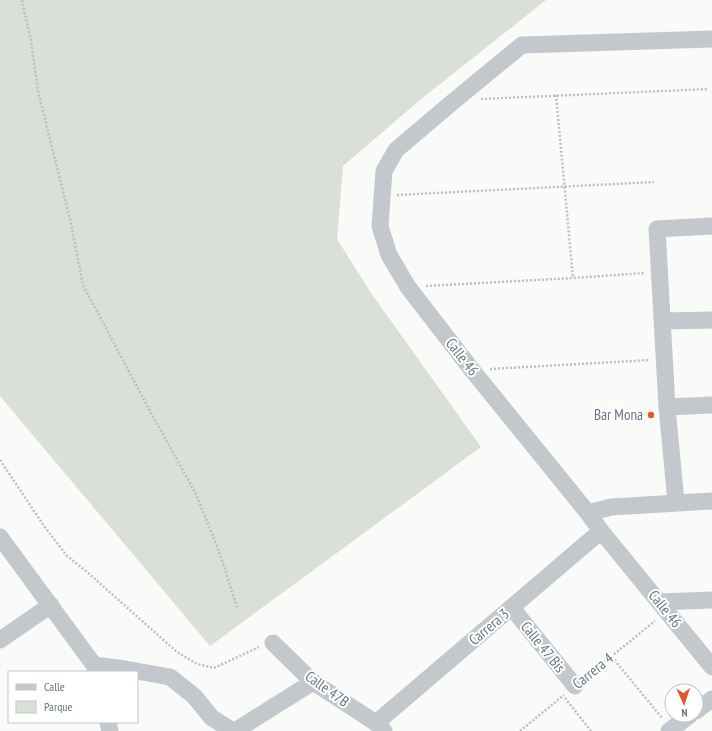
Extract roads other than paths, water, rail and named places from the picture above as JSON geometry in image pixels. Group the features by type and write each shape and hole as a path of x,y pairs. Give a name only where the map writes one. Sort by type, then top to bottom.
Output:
{"street":[{"name":"Calle 46","path":"712,40 522,45 396,150 384,171 380,226 389,255 408,287 472,370 712,667"},
{"path":"676,502 662,321 657,229 712,226"},
{"path":"662,321 712,320"},
{"path":"668,407 712,405"},
{"path":"588,513 611,506 712,501"},
{"name":"Carrera 3","path":"380,727 512,608 601,531"},
{"path":"0,537 51,605 95,669 125,669 136,671"},
{"path":"663,607 712,600"},
{"path":"0,640 51,605"},
{"name":"Calle 47 Bis","path":"512,608 569,691"},
{"name":"Calle 47B","path":"273,644 313,682 380,727"},
{"path":"138,671 170,677 194,696 212,718 234,731 313,682"},
{"path":"670,730 679,723"}],"place":[{"name":"Bar Mona","path":"651,415"}]}
